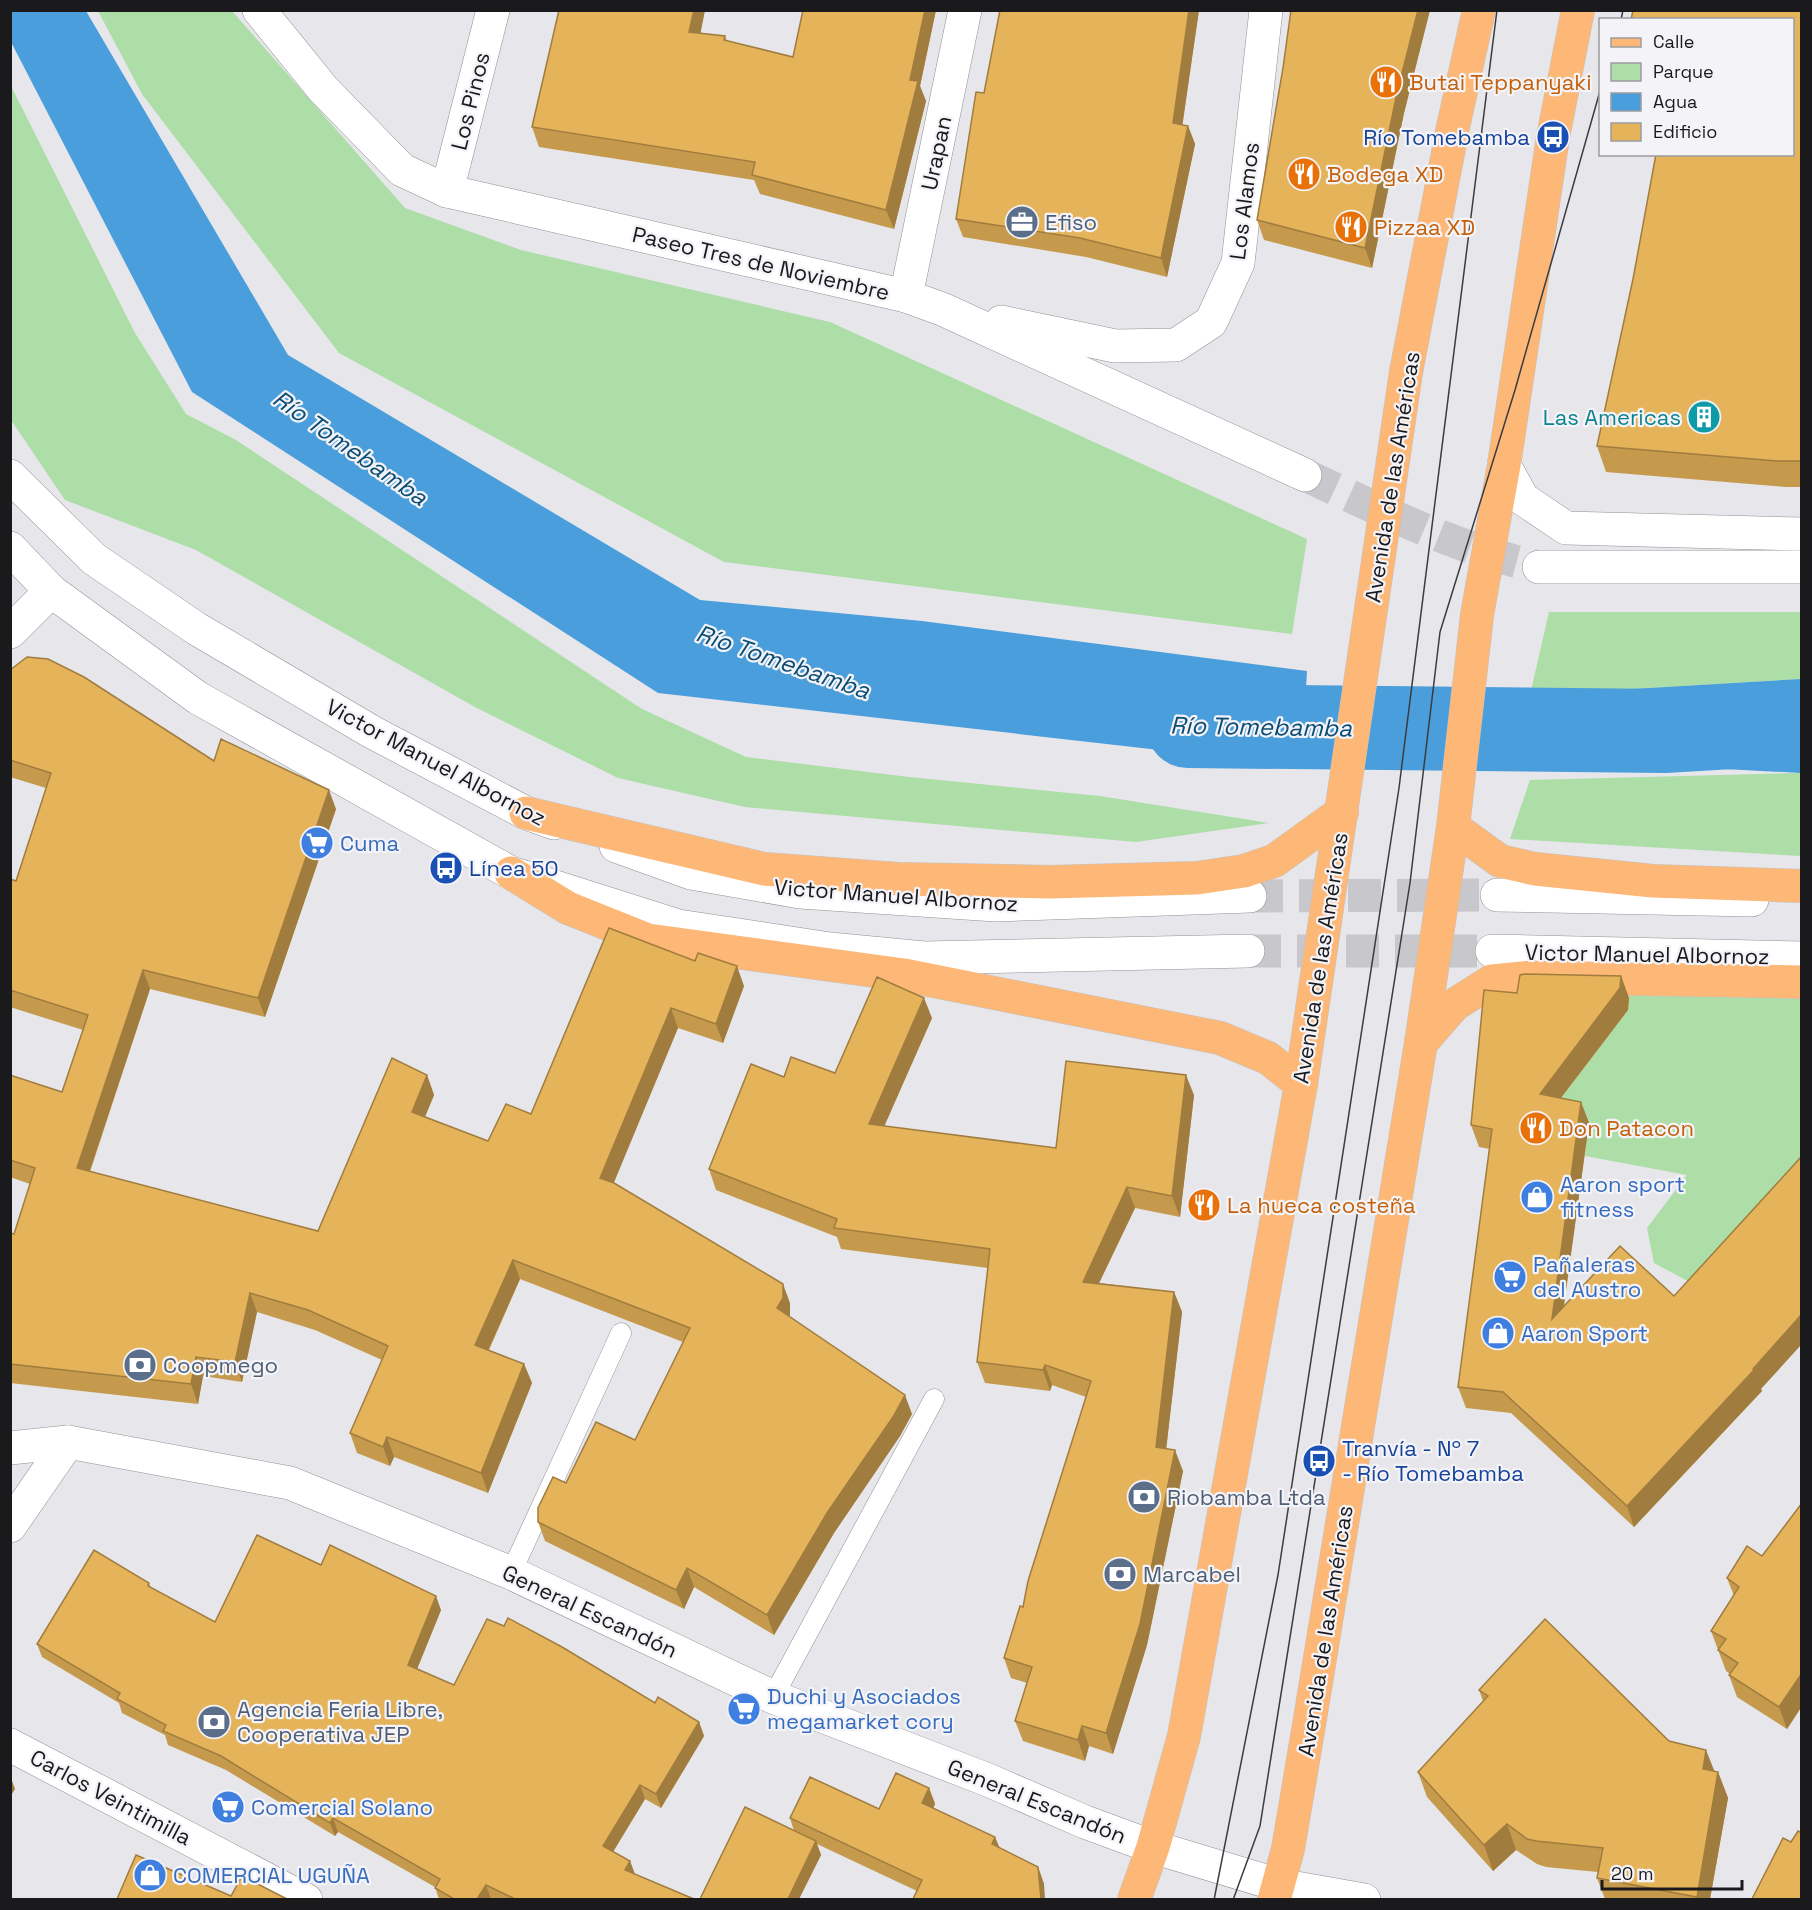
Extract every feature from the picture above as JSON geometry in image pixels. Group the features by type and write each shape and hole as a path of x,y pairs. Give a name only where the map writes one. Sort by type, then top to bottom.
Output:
{"main road":[{"name":"Avenida de las Américas","path":"1134,1899 1153,1847 1184,1736 1301,1084 1406,372 1453,127 1479,10"},
{"name":"Avenida de las Américas","path":"1277,1892 1308,1731 1421,1043 1453,822 1476,623 1504,465 1553,137 1578,10"},
{"path":"526,813 764,869 898,879 1050,882 1197,878 1244,871 1274,861 1343,808"},
{"path":"1453,822 1500,861 1535,869 1653,881 1802,886"},
{"path":"511,873 568,908 648,940 904,975 1220,1038 1268,1058 1301,1084"},
{"path":"1421,1043 1454,1005 1492,981 1532,977 1802,982"}],"street":[{"name":"Paseo Tres de Noviembre","path":"259,10 322,89 402,170 447,191 906,296 942,309 1305,475"},
{"name":"Los Pinos","path":"447,191 493,10"},
{"name":"Urapan","path":"906,296 965,10"},
{"name":"Los Alamos","path":"942,309 1115,346 1176,345 1211,322 1238,263 1266,10"},
{"path":"1504,465 1523,499 1566,528 1802,534"},
{"name":"Victor Manuel Albornoz","path":"10,476 94,559 197,629 372,732 526,813 691,873 800,892 996,905 1250,896"},
{"path":"10,548 51,591 198,698 511,873 678,926 830,949 924,958 1248,951"},
{"path":"1539,567 1802,567"},
{"path":"10,632 51,591"},
{"path":"1497,895 1802,902"},
{"name":"Victor Manuel Albornoz","path":"1492,951 1802,958"},
{"path":"10,1526 68,1442"},
{"name":"General Escandón","path":"10,1448 68,1442 290,1484 511,1573 773,1697 1153,1847 1277,1892 1364,1899"},
{"name":"Carlos Veintimilla","path":"10,1745 306,1899"}],"lane":[{"path":"511,1573 621,1333"},
{"path":"773,1697 934,1399"}],"green space":[{"path":"98,11 232,11 405,208 521,250 830,322 1307,539 1292,634 724,562 339,353 142,94"},
{"path":"11,86 135,333 186,414 236,440 642,709 746,757 909,777 1100,796 1269,823 1136,842 745,807 618,778 475,707 196,550 65,500 11,420"},
{"path":"1549,612 1801,612 1801,679 1530,695"},
{"path":"1801,773 1801,856 1510,839 1530,780"},
{"path":"1630,986 1801,996 1801,1172 1695,1285 1654,1263 1647,1228 1687,1175 1585,1156 1588,1123 1547,1116 1628,1010"}],"water":[{"path":"11,10 86,11 288,355 700,600 922,621 1307,671 1301,766 658,693 192,392 11,42"},
{"path":"1801,679 1801,773 1518,758 1530,695"}],"building":[{"path":"559,10 694,10 689,32 725,36 724,40 793,57 803,10 925,10 910,80 918,81 886,210 752,175 755,162 532,127"},
{"path":"1000,10 1189,10 1173,123 1188,126 1161,258 1080,238 956,219 976,92 984,93"},
{"path":"1291,10 1418,10 1397,93 1365,248 1257,220"},
{"path":"1633,10 1802,10 1802,461 1777,461 1597,446 1633,279 1656,156 1794,156 1794,18 1631,18"},
{"path":"27,657 48,659 84,677 214,761 221,739 329,790 258,998 143,970 77,1168 318,1231 392,1058 427,1075 412,1112 488,1141 506,1104 531,1114 609,928 695,961 698,953 737,966 716,1024 671,1008 600,1178 614,1183 783,1284 783,1298 777,1308 905,1395 893,1417 827,1513 767,1615 687,1568 676,1590 538,1522 538,1508 553,1477 566,1483 596,1422 635,1440 690,1328 513,1260 475,1345 524,1364 481,1473 387,1437 383,1447 350,1433 388,1346 308,1310 250,1293 235,1362 196,1357 191,1384 10,1364 10,1233 14,1234 35,1168 10,1160 10,1075 62,1092 88,1015 10,990 10,879 16,881 51,773 10,760 10,670"},
{"path":"1520,975 1621,976 1620,988 1540,1094 1581,1102 1552,1319 1620,1246 1674,1296 1802,1156 1802,1314 1754,1370 1627,1506 1503,1392 1458,1387 1492,1129 1471,1125 1484,990 1517,993"},
{"path":"877,977 924,998 869,1124 1056,1148 1066,1061 1186,1075 1172,1196 1127,1187 1083,1282 1174,1292 1156,1447 1175,1450 1140,1624 1106,1733 1082,1726 1078,1740 1015,1721 1032,1667 1004,1658 1020,1606 1023,1607 1028,1581 1091,1381 1045,1365 1043,1370 977,1362 990,1249 834,1228 837,1219 709,1169 751,1064 784,1077 791,1057 835,1073"},
{"path":"1802,1503 1802,1673 1779,1707 1729,1675 1738,1663 1718,1650 1726,1639 1711,1631 1739,1587 1727,1578 1747,1546 1762,1556"},
{"path":"257,1535 321,1565 330,1545 436,1596 408,1665 454,1685 487,1619 504,1626 508,1618 562,1647 655,1703 658,1697 699,1722 656,1794 640,1785 603,1846 630,1861 625,1870 694,1899 515,1899 486,1885 477,1899 454,1899 435,1888 440,1879 333,1818 330,1823 221,1756 163,1731 166,1725 117,1699 120,1693 37,1644 94,1550 149,1583 148,1586 215,1622"},
{"path":"1545,1619 1669,1741 1706,1750 1703,1769 1718,1772 1697,1897 1597,1878 1603,1848 1527,1839 1507,1824 1484,1845 1418,1772 1488,1696 1479,1690"},
{"path":"896,1773 929,1788 922,1803 995,1837 992,1844 1038,1867 1041,1899 913,1899 922,1880 790,1818 810,1777 879,1809"},
{"path":"745,1807 816,1841 788,1899 700,1899"},
{"path":"1798,1831 1802,1833 1802,1899 1752,1899 1783,1838 1791,1842"},
{"path":"136,1855 231,1896 242,1876 287,1899 117,1899"}],"waterway":[{"name":"Río Tomebamba","path":"1188,726 1664,731 1802,723"}],"tunnel":[{"path":"1305,475 1449,539 1478,550 1539,567"},
{"path":"1250,896 1497,895"},
{"path":"1248,951 1492,951"}],"tram line":[{"path":"1214,1900 1278,1575 1399,788 1497,10"},
{"path":"1621,18 1623,10"},
{"path":"1233,1900 1260,1826 1410,883 1440,632 1515,390 1599,95"}],"place":[{"name":"Butai Teppanyaki","path":"1386,82"},
{"name":"Río Tomebamba","path":"1553,137"},
{"name":"Bodega XD","path":"1304,174"},
{"name":"Efiso","path":"1022,222"},
{"name":"Pizzaa XD","path":"1351,227"},
{"name":"Las Americas","path":"1704,417"},
{"name":"Cuma","path":"317,843"},
{"name":"Línea 50","path":"446,868"},
{"name":"Don Patacon","path":"1536,1128"},
{"name":"Aaron sport fitness","path":"1537,1197"},
{"name":"La hueca costeña","path":"1204,1205"},
{"name":"Pañaleras del Austro","path":"1510,1277"},
{"name":"Aaron Sport","path":"1498,1333"},
{"name":"Coopmego","path":"140,1365"},
{"name":"Tranvía - Nº 7 - Río Tomebamba","path":"1319,1461"},
{"name":"Riobamba Ltda","path":"1144,1497"},
{"name":"Marcabel","path":"1120,1574"},
{"name":"Duchi y Asociados megamarket cory","path":"744,1709"},
{"name":"Agencia Feria Libre, Cooperativa JEP","path":"214,1722"},
{"name":"Comercial Solano","path":"228,1807"},
{"name":"COMERCIAL UGUÑA","path":"150,1875"}]}
